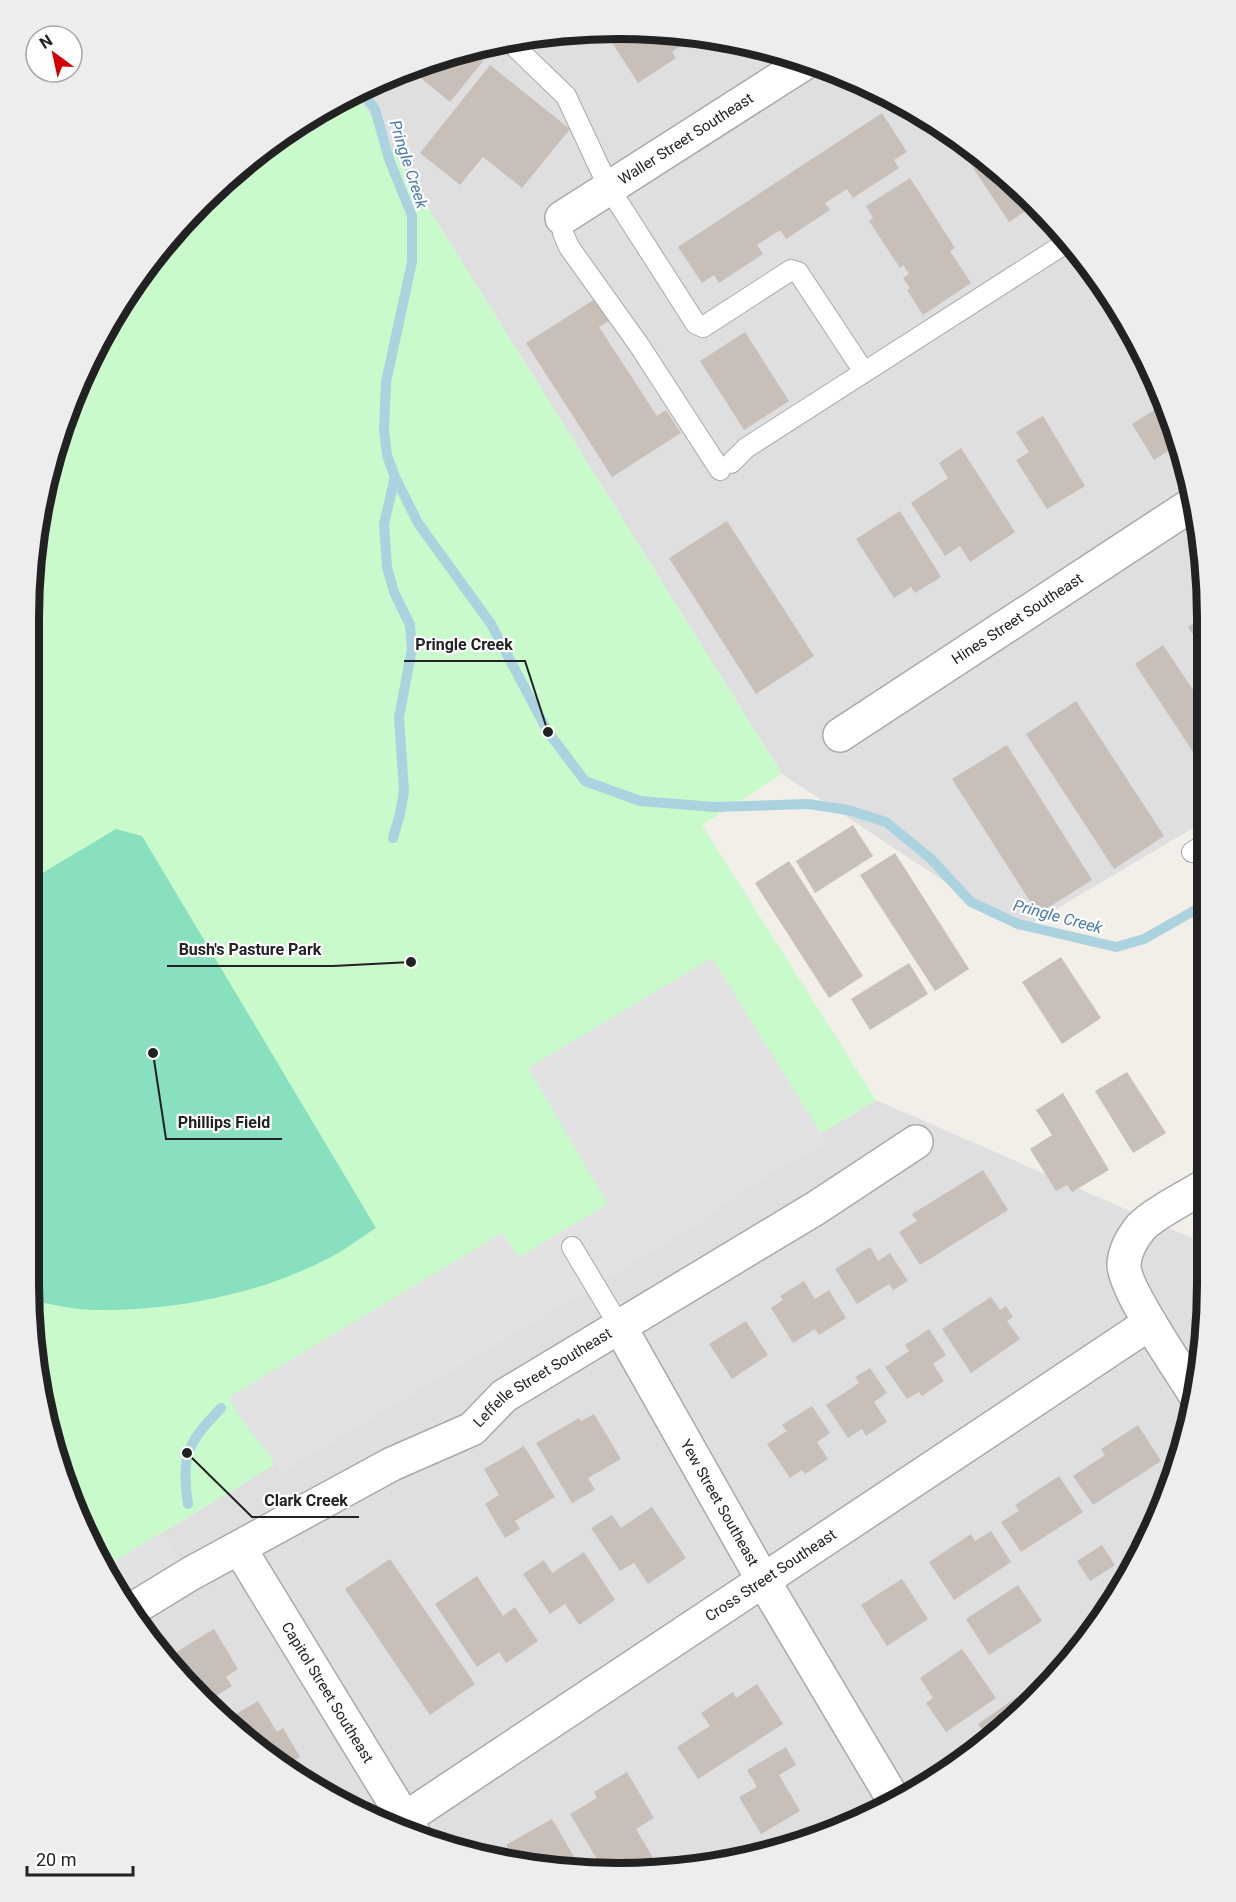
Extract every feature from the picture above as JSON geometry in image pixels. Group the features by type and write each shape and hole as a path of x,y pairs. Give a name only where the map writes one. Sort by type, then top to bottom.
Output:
{"street":[{"name":"Waller Street Southeast","path":"562,218 797,68"},
{"name":"Hines Street Southeast","path":"840,735 1186,508"},
{"name":"Leffelle Street Southeast","path":"137,1606 190,1574 240,1549 392,1464 472,1429 504,1396 816,1208 916,1142"},
{"path":"1188,1383 1150,1323 1131,1287 1124,1267 1127,1249 1143,1226 1197,1191"},
{"name":"Cross Street Southeast","path":"409,1824 763,1580 1150,1323"},
{"name":"Yew Street Southeast","path":"620,1327 763,1580 890,1794"},
{"name":"Capitol Street Southeast","path":"240,1549 400,1821"}],"lane":[{"path":"516,48 566,96 609,188 696,324 704,327 791,270 798,272 864,372"},
{"path":"562,218 563,233 568,247 726,466 746,448 1061,246"},
{"path":"572,1247 620,1327"}],"shaded area":[{"path":"580,40 656,40 731,50 768,59 840,83 908,117 940,137 1000,183 1027,209 1053,236 1099,296 1137,362 1153,396 1177,468 1186,505 1196,580 1197,826 1019,931 782,774 361,100 396,83 468,59 505,50"},
{"path":"712,958 827,1143 745,1189 699,1224 280,1473 268,1453 242,1420 229,1397 502,1233 519,1257 608,1204 528,1068"},
{"path":"876,1100 1197,1240 1196,1322 1186,1397 1177,1434 1153,1506 1119,1574 1099,1606 1053,1666 1027,1693 1000,1719 940,1765 908,1785 840,1819 768,1843 731,1852 656,1862 580,1862 505,1852 468,1843 396,1819 328,1785 296,1765 236,1719 183,1666 137,1606 112,1564"},
{"path":"162,1532 183,1565 131,1596 111,1564"}],"green space":[{"path":"361,100 782,774 702,825 876,1100 112,1564 83,1506 59,1434 50,1397 40,1322 39,618 40,580 50,505 59,468 83,396 117,328 159,266 183,236 236,183 296,137"},
{"path":"116,829 142,836 376,1228 347,1248 302,1271 246,1291 216,1298 127,1310 89,1310 39,1302 39,875"}],"building":[{"path":"618,39 656,40 685,43 672,52 676,58 638,83 611,41"},
{"path":"489,54 450,102 418,75"},
{"path":"490,65 570,129 522,188 483,157 460,185 420,153"},
{"path":"882,113 907,152 894,160 899,168 853,198 847,189 825,203 830,210 786,239 780,230 757,245 763,254 719,283 714,275 702,283 678,247"},
{"path":"965,155 1000,183 1028,210 1009,222"},
{"path":"910,178 955,248 950,251 971,283 923,315 907,290 910,288 903,278 909,274 903,265 900,268 869,221 873,218 866,206"},
{"path":"595,299 609,321 599,327 657,416 666,410 681,433 612,477 526,343"},
{"path":"745,332 789,401 744,430 700,361"},
{"path":"1157,408 1171,449 1154,460 1132,424"},
{"path":"1043,416 1085,486 1047,509 1016,460 1029,452 1016,432"},
{"path":"961,448 1015,532 970,562 960,546 945,556 911,503 948,478 939,463"},
{"path":"900,511 941,577 915,593 911,587 894,598 856,539"},
{"path":"727,521 814,656 756,694 669,558"},
{"path":"1197,621 1197,641 1188,627"},
{"path":"1163,645 1197,696 1197,758 1135,664"},
{"path":"1076,701 1164,836 1114,869 1026,734"},
{"path":"1007,745 1092,880 1038,914 952,779"},
{"path":"853,825 873,856 815,893 796,861"},
{"path":"895,853 969,969 935,991 860,875"},
{"path":"789,861 863,976 829,998 755,883"},
{"path":"1061,957 1101,1018 1062,1044 1022,982"},
{"path":"909,963 928,994 870,1030 851,999"},
{"path":"1127,1072 1166,1133 1133,1153 1095,1091"},
{"path":"1063,1093 1109,1170 1072,1192 1067,1185 1056,1191 1030,1149 1052,1135 1036,1110"},
{"path":"983,1170 1008,1210 920,1265 899,1232 917,1221 912,1214"},
{"path":"870,1247 878,1261 890,1253 908,1281 893,1290 889,1284 857,1304 835,1269"},
{"path":"804,1281 815,1299 829,1290 846,1318 819,1335 815,1329 793,1343 771,1308 783,1300 780,1296"},
{"path":"991,1297 1000,1310 1006,1306 1013,1317 1007,1321 1020,1339 971,1373 942,1329"},
{"path":"746,1321 768,1355 732,1379 709,1344"},
{"path":"929,1329 946,1355 933,1364 944,1381 922,1396 919,1392 907,1399 885,1367 909,1351 905,1345"},
{"path":"870,1368 887,1393 874,1402 887,1422 866,1436 862,1429 848,1438 826,1405 859,1383 855,1377"},
{"path":"812,1406 830,1433 817,1442 828,1459 805,1474 802,1470 790,1478 767,1444 787,1431 782,1425"},
{"path":"594,1414 621,1459 588,1478 595,1490 572,1503 536,1443 579,1418 581,1421"},
{"path":"1138,1425 1161,1461 1093,1505 1073,1476 1105,1455 1101,1449"},
{"path":"524,1446 555,1497 515,1521 520,1529 505,1538 485,1504 499,1495 484,1469"},
{"path":"1059,1476 1083,1512 1021,1552 1001,1522 1019,1511 1015,1505"},
{"path":"652,1507 686,1558 648,1584 634,1563 620,1571 591,1528 612,1515 621,1528"},
{"path":"991,1531 1011,1562 954,1600 929,1562 971,1534 975,1541"},
{"path":"1102,1545 1115,1565 1090,1581 1077,1561"},
{"path":"584,1552 615,1600 579,1625 565,1604 550,1614 523,1574 544,1560 552,1573"},
{"path":"390,1559 475,1684 430,1715 345,1589"},
{"path":"477,1576 503,1616 515,1607 538,1641 506,1663 499,1652 477,1667 435,1604"},
{"path":"902,1579 928,1619 887,1646 861,1605"},
{"path":"1018,1585 1042,1621 989,1655 966,1619"},
{"path":"214,1629 238,1669 226,1677 232,1686 214,1697 173,1654"},
{"path":"962,1649 996,1698 946,1732 926,1703 933,1698 920,1678"},
{"path":"757,1684 783,1724 698,1779 677,1747 710,1726 701,1713 733,1692 736,1698"},
{"path":"1021,1694 1023,1697 984,1732 978,1724"},
{"path":"258,1701 277,1732 283,1728 300,1757 294,1760 298,1766 266,1743 233,1716"},
{"path":"786,1747 796,1765 779,1775 800,1811 761,1834 739,1797 757,1787 747,1770"},
{"path":"627,1772 654,1818 636,1829 655,1862 599,1862 570,1814 597,1798 594,1792"},
{"path":"552,1819 577,1862 510,1853 506,1845"}],"waterway":[{"name":"Pringle Creek","path":"366,97 375,109 389,159 412,216 412,262 386,382 384,430 387,455 395,477 418,523 491,624 548,732 585,781 640,801 715,807 808,804 848,810 886,822 930,858 971,902 1018,924 1116,947 1144,939 1197,909"},
{"path":"393,838 404,791 399,717 412,649 410,625 394,592 387,567 384,524 395,477"},
{"path":"188,1504 185,1473 189,1451 201,1431 221,1408"}],"place":[{"name":"Pringle Creek","path":"548,732"},
{"name":"Bush's Pasture Park","path":"411,962"},
{"name":"Phillips Field","path":"153,1053"},
{"name":"Clark Creek","path":"187,1453"}]}
